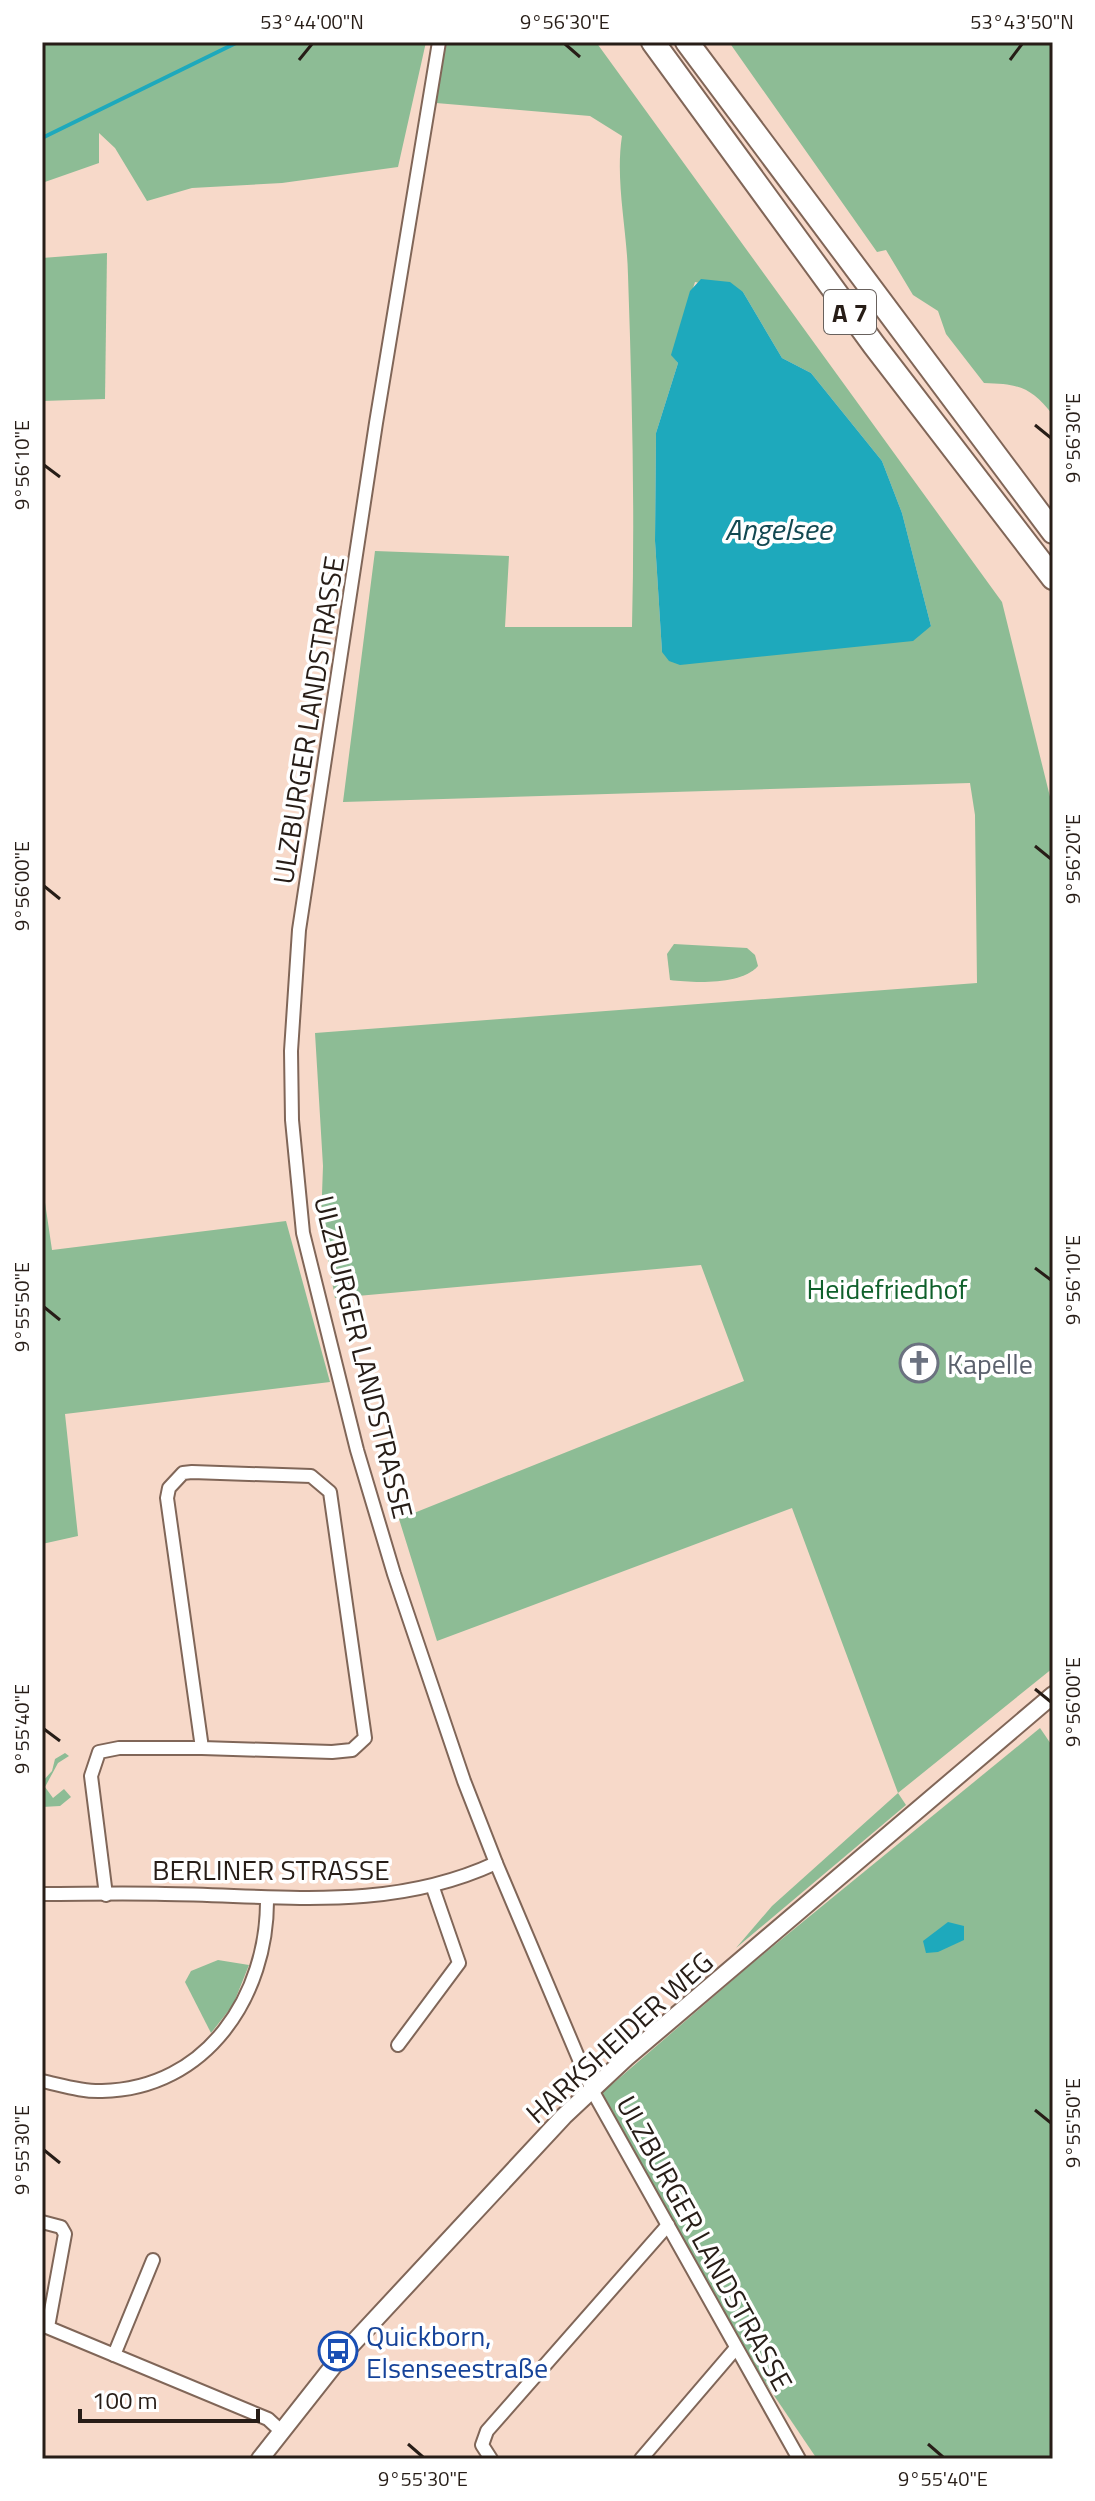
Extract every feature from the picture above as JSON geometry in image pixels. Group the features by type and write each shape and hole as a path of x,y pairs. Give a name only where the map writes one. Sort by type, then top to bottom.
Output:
{"highway":[{"name":"A 7","path":"653,42 874,345 1053,578"},
{"name":"A 7","path":"687,42 1053,532"}],"main road":[{"name":"HARKSHEIDER WEG","path":"260,2459 342,2355 592,2090 1053,1695"}],"street":[{"name":"ULZBURGER LANDSTRASSE","path":"439,42 376,423 299,930 291,1051 292,1120 303,1233 357,1450 394,1574 464,1781 496,1863 592,2090 799,2459"},
{"path":"106,1895 91,1776 99,1752 119,1748 202,1748 332,1752 352,1750 365,1738 330,1492 311,1476 192,1472 183,1473 169,1488 167,1498 202,1748"},
{"name":"BERLINER STRASSE","path":"42,1894 267,1899 375,1896 433,1888 496,1863"},
{"path":"398,2045 459,1963 433,1888"},
{"path":"42,2081 101,2092 123,2090 169,2075 198,2058 214,2043 247,1997 267,1938 267,1899"},
{"path":"42,2222 61,2227 65,2234 45,2326 268,2419 281,2431"},
{"path":"491,2459 482,2445 487,2431 668,2225"},
{"path":"114,2355 153,2260"},
{"path":"641,2459 736,2348"}],"green space":[{"path":"42,42 426,42 398,167 282,183 192,188 147,201 115,148 99,133 99,163 42,183"},
{"name":"Heidefriedhof","path":"445,42 596,42 1002,602 1053,809 1053,1668 898,1793 792,1508 437,1641 399,1519 744,1381 701,1265 335,1298 321,1222 323,1166 315,1033 977,983 975,815 970,783 343,802 375,551 509,556 505,627 632,627 632,407 627,258 620,170 622,136 590,116 436,103","holes":["695,282 743,292 782,358 811,373 882,461 902,513 931,626 662,652 655,541 656,433 678,363 672,355"]},
{"path":"729,42 1053,42 1053,415 1038,398 1023,389 984,383 946,334 938,311 913,295 886,250 877,252"},
{"path":"107,253 105,399 42,401 42,258"},
{"path":"674,944 747,948 755,955 758,966 741,977 729,980 670,980 667,954"},
{"path":"42,1182 52,1250 286,1221 330,1382 65,1414 78,1536 42,1544"},
{"path":"1040,1728 1053,1747 1053,2459 817,2459 733,2335 602,2093 749,1966"},
{"path":"65,1753 69,1756 58,1763 45,1787 53,1798 64,1789 71,1797 60,1806 42,1807 42,1782 52,1771 55,1759"},
{"path":"898,1793 906,1805 736,1948 772,1906"},
{"path":"218,1960 249,1965 233,2005 211,2033 185,1982 191,1971"}],"water":[{"name":"Angelsee","path":"701,279 730,282 743,292 782,358 811,373 882,461 902,513 931,626 913,641 680,665 669,661 662,652 655,541 656,433 678,363 671,355 690,291"},
{"path":"948,1922 964,1926 964,1940 938,1952 926,1953 923,1941"}],"waterway":[{"path":"42,138 238,42"}],"place":[{"name":"Kapelle","path":"919,1363"},
{"name":"Quickborn, Elsenseestraße","path":"338,2351"}]}
